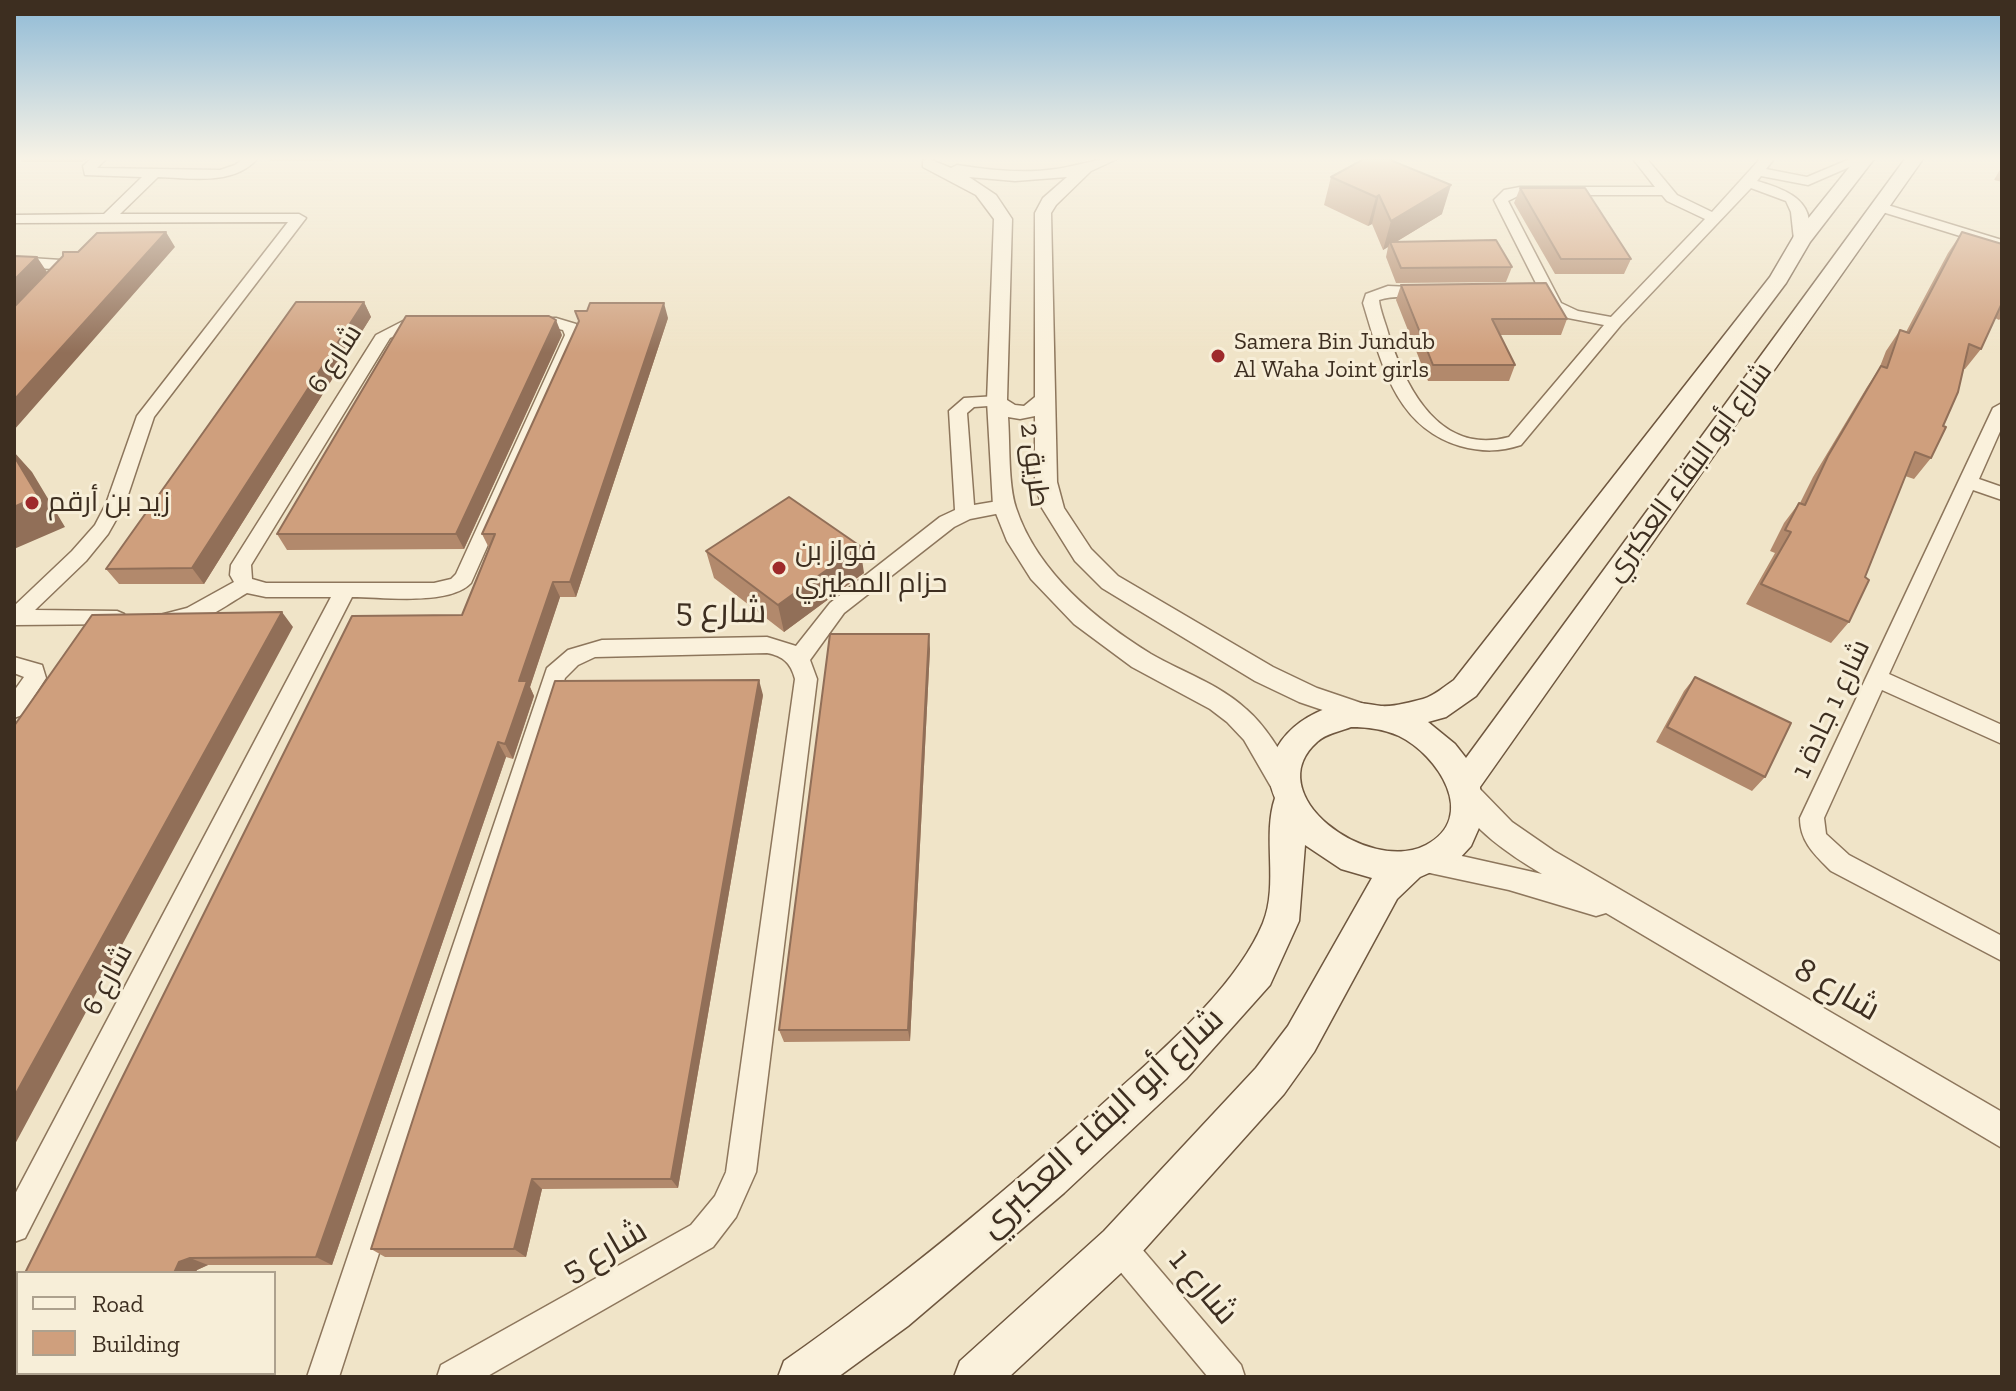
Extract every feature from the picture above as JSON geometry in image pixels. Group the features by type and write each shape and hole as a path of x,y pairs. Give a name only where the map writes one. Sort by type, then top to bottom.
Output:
{"main road":[{"name":"شارع أبو البقاء العكبري","path":"1376,717 1435,709 1465,688 1779,279 1813,224"},
{"name":"شارع أبو البقاء العكبري","path":"1466,790 1869,224"},
{"path":"1751,387 1732,383 1724,374 1777,296 1779,279"},
{"path":"976,1377 1119,1246 1270,1081 1301,1039 1385,888 1418,863 1446,850 1460,835 1468,816 1466,790 1447,755 1430,739 1408,726 1376,717 1326,720 1306,730 1292,744 1284,763 1286,792 1309,830 1333,849 1362,862 1393,866 1418,863"},
{"name":"شارع أبو البقاء العكبري","path":"800,1377 893,1311 1050,1179 1173,1066 1257,973 1282,921 1288,868 1286,792"}],"street":[{"path":"14,617 100,533 112,513 134,438 146,416 294,224"},
{"name":"طريق 2","path":"1006,224 1022,248 1043,400 1046,482 1053,508 1083,555 1110,582 1264,674 1308,695 1376,717"},
{"name":"طريق 2","path":"1036,224 1022,248 997,401 1004,506 1019,541 1039,573 1083,618 1141,660 1219,702 1236,715 1253,732 1286,792"},
{"path":"1509,224 1537,290 1563,311 1615,322"},
{"path":"1451,291 1381,292 1372,297 1371,303 1411,409 1430,426 1471,444 1497,446 1515,441 1615,322 1708,224"},
{"path":"1801,224 1801,240"},
{"path":"1935,224 2002,245"},
{"path":"14,262 49,262 61,265 63,269 14,321"},
{"name":"شارع 6","path":"420,322 556,323 570,327 573,335 464,578 457,585 434,590 345,591 266,590 245,585 240,575 241,565 384,335 400,325 420,322"},
{"path":"965,513 958,411 970,402 997,401 1007,411 1016,413 1034,410 1043,400"},
{"name":"شارع 1 جادة 1","path":"2002,408 1812,818 1817,841 1840,863 2002,949"},
{"path":"1967,481 2002,494"},
{"path":"799,658 837,608 947,522 965,513 1004,506"},
{"path":"14,617 175,620 192,615 245,585"},
{"name":"شارع 6","path":"14,1227 345,591"},
{"name":"شارع 5","path":"323,1377 555,674 578,654 602,648 767,645 791,652 799,658 806,679 741,1172 733,1196 720,1217 702,1236 453,1377"},
{"path":"14,665 28,667 34,671 35,678 14,709"},
{"path":"1879,679 2002,735"},
{"name":"شارع 8","path":"1466,790 1502,831 1633,915 2002,1131"},
{"name":"شارع 8","path":"1418,863 1509,877 1633,915"},
{"name":"شارع 1","path":"1119,1246 1229,1377"}],"building":[{"path":"1541,224 1608,224 1631,259 1561,259"},
{"path":"166,232 14,400 14,307 63,256 63,252 78,252 97,233"},
{"path":"1962,232 2002,244 2002,303 1981,349 1969,344 1958,392 1931,458 1915,452 1865,577 1869,580 1849,622 1761,584 1791,532 1785,530 1799,503 1805,505 1828,456 1881,366 1887,368 1900,330 1909,333"},
{"path":"1496,240 1512,267 1401,268 1390,242"},
{"path":"14,256 37,257 14,280"},
{"path":"1546,283 1567,319 1492,319 1515,365 1433,365 1401,285"},
{"path":"296,302 364,302 192,568 106,569"},
{"path":"590,303 664,303 570,582 553,582 519,681 527,681 505,744 498,742 316,1257 190,1258 179,1262 175,1271 26,1271 352,616 462,615 495,534 482,534 579,321 575,311 587,311"},
{"path":"406,316 549,316 556,320 456,534 277,534"},
{"path":"14,456 38,496 14,507"},
{"path":"789,497 860,546 778,605 706,551"},
{"path":"282,612 14,1097 14,726 92,615"},
{"path":"830,634 929,634 908,1030 779,1030"},
{"path":"1695,677 1791,723 1765,777 1667,727"},
{"path":"759,680 671,1179 532,1179 514,1249 371,1249 555,681"},
{"path":"16,1291 16,1334 14,1334"}],"place":[{"name":"Samera Bin Jundub Al Waha Joint girls","path":"1218,356"},
{"name":"زيد بن أرقم","path":"32,503"},
{"name":"فواز بن حزام المطيري","path":"779,568"}]}
